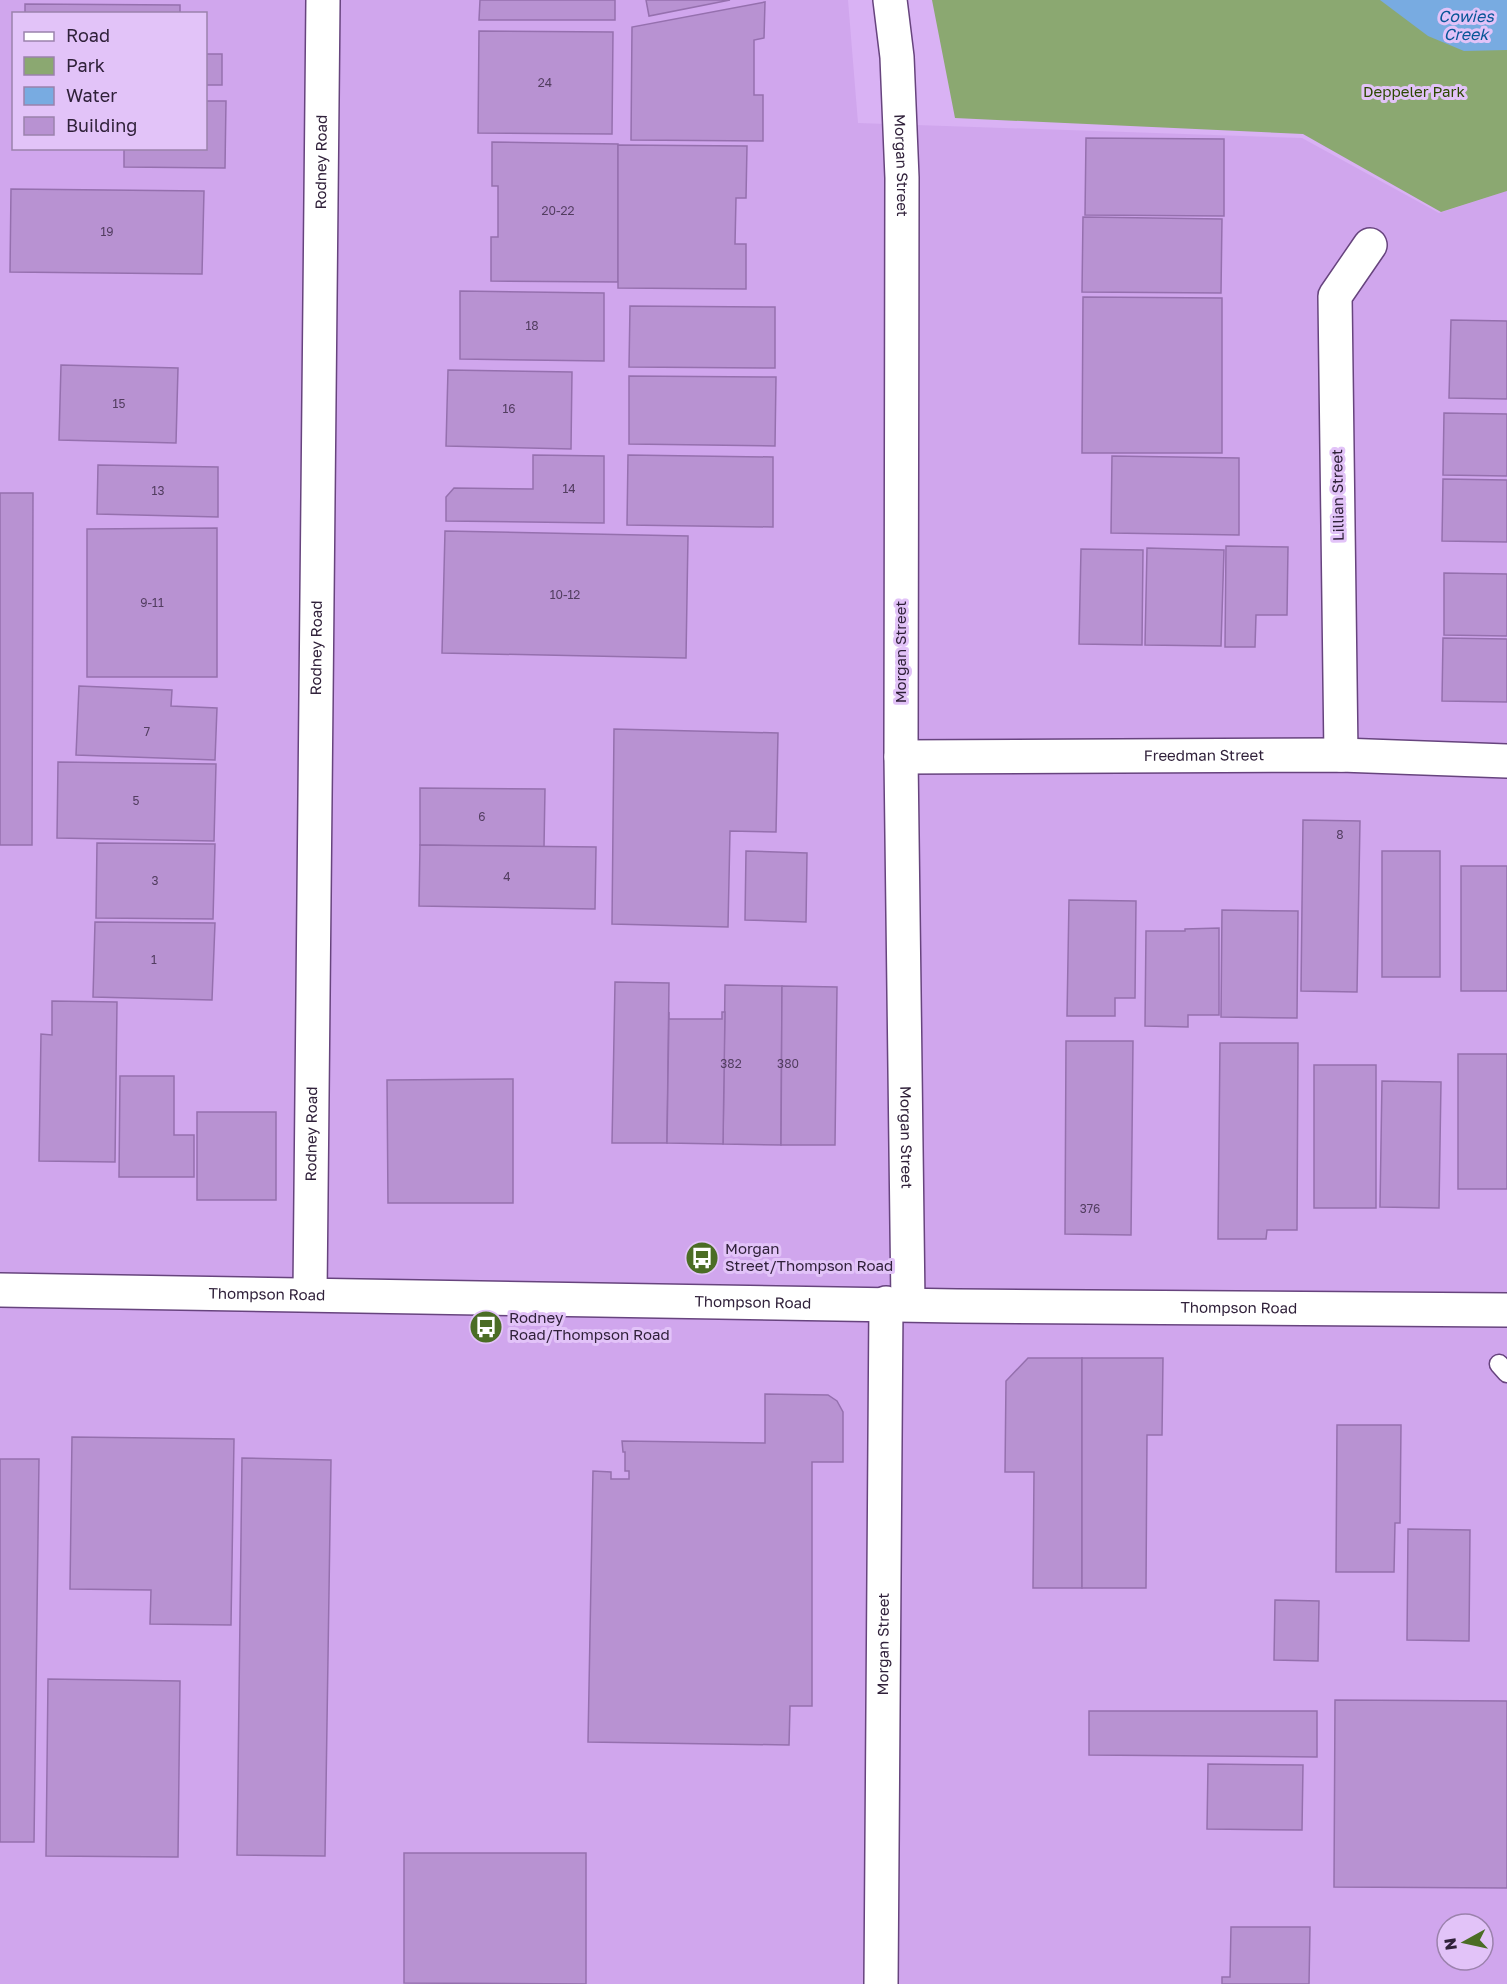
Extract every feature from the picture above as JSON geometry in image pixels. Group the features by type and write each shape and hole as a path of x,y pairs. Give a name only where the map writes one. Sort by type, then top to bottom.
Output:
{"street":[{"name":"Rodney Road","path":"310,1294 323,0"},
{"name":"Morgan Street","path":"881,1984 897,1304 901,757 902,178 897,57 890,0"},
{"name":"Lillian Street","path":"1341,755 1335,296 1370,245"},
{"name":"Freedman Street","path":"901,757 1341,755 1507,761"},
{"name":"Thompson Road","path":"0,1290 897,1304 1507,1310"}],"shaded area":[{"path":"0,0 848,0 858,123 1302,138 1439,213 1507,191 1507,1984 0,1984"}],"green space":[{"name":"Deppeler Park","path":"932,0 1507,0 1507,191 1441,212 1303,134 955,118"}],"water":[{"name":"Cowies Creek","path":"1380,0 1507,0 1507,50 1464,51 1428,36"}],"building":[{"path":"480,0 615,0 615,20 479,20"},
{"path":"646,0 730,0 649,16"},
{"path":"765,2 764,38 754,40 754,95 763,95 763,141 631,140 632,27"},
{"path":"25,4 180,5 180,12 25,12"},
{"path":"479,31 613,32 612,134 478,133"},
{"path":"207,54 222,54 222,85 207,85"},
{"path":"207,101 226,101 225,168 124,167 124,150 207,150"},
{"path":"1086,138 1224,139 1224,216 1085,215"},
{"path":"492,142 618,144 618,282 491,281 491,237 498,237 498,186 492,186"},
{"path":"618,145 747,146 746,198 736,198 735,244 746,244 746,289 618,288"},
{"path":"11,189 204,191 202,274 10,272"},
{"path":"1083,217 1222,219 1221,293 1082,292"},
{"path":"460,291 604,293 604,361 460,359"},
{"path":"1083,297 1222,298 1222,453 1082,453"},
{"path":"630,306 775,307 775,368 629,367"},
{"path":"1451,320 1507,321 1507,399 1449,398"},
{"path":"61,365 178,368 176,443 59,440"},
{"path":"448,370 572,372 571,449 446,446"},
{"path":"629,376 776,377 775,446 629,444"},
{"path":"1444,413 1507,414 1507,476 1443,475"},
{"path":"533,455 604,456 604,523 446,521 446,497 454,488 533,489"},
{"path":"628,455 773,457 773,527 627,525"},
{"path":"1112,456 1239,458 1239,535 1111,533"},
{"path":"98,465 218,467 218,517 97,514"},
{"path":"1443,479 1507,480 1507,542 1442,541"},
{"path":"0,493 33,493 32,845 0,845"},
{"path":"217,528 217,677 87,677 87,529"},
{"path":"445,531 688,536 686,658 442,653"},
{"path":"1226,546 1288,547 1287,615 1256,615 1255,647 1225,647"},
{"path":"1147,548 1224,550 1221,646 1145,645"},
{"path":"1081,549 1143,550 1142,645 1079,644"},
{"path":"1444,573 1507,574 1507,636 1444,635"},
{"path":"1443,638 1507,639 1507,702 1442,701"},
{"path":"79,686 172,690 171,706 217,708 215,760 76,755"},
{"path":"614,729 778,733 776,832 730,831 728,927 612,924"},
{"path":"58,762 216,764 214,841 57,838"},
{"path":"420,788 545,789 544,847 420,845"},
{"path":"1303,820 1360,821 1357,992 1301,991"},
{"path":"97,843 215,844 213,919 96,918"},
{"path":"420,845 596,847 595,909 419,906"},
{"path":"746,851 807,853 806,922 745,920"},
{"path":"1382,851 1440,851 1440,977 1382,977"},
{"path":"1461,866 1507,866 1507,991 1461,991"},
{"path":"1069,900 1136,901 1135,998 1115,998 1115,1016 1067,1016"},
{"path":"1222,910 1298,911 1297,1018 1221,1017"},
{"path":"95,922 215,923 212,1000 93,997"},
{"path":"1219,928 1219,1015 1188,1015 1188,1027 1145,1026 1146,931"},
{"path":"615,982 669,983 667,1143 612,1143"},
{"path":"725,985 782,986 781,1145 723,1144"},
{"path":"782,986 837,987 835,1145 781,1145"},
{"path":"52,1001 117,1002 115,1162 39,1161 41,1034 52,1035"},
{"path":"669,1012 669,1019 722,1019 722,1012 725,1012 723,1144 667,1143"},
{"path":"1066,1041 1133,1041 1131,1235 1065,1234"},
{"path":"1220,1043 1298,1043 1297,1230 1267,1230 1266,1239 1218,1239"},
{"path":"1458,1054 1507,1054 1507,1189 1458,1189"},
{"path":"1314,1065 1376,1065 1376,1208 1314,1208"},
{"path":"120,1076 174,1076 174,1135 194,1135 194,1177 119,1177"},
{"path":"513,1079 513,1203 388,1203 387,1080"},
{"path":"1382,1081 1441,1082 1439,1208 1380,1207"},
{"path":"197,1112 276,1112 276,1200 197,1200"},
{"path":"1028,1358 1082,1358 1082,1588 1033,1588 1034,1472 1005,1472 1006,1381"},
{"path":"1082,1358 1163,1358 1162,1435 1147,1435 1146,1588 1082,1588"},
{"path":"765,1394 828,1395 837,1401 843,1412 843,1462 812,1462 812,1706 790,1706 789,1745 588,1742 593,1471 611,1472 611,1479 629,1479 629,1471 625,1471 625,1452 623,1452 622,1441 765,1443"},
{"path":"1337,1425 1401,1425 1400,1523 1395,1523 1394,1572 1336,1572"},
{"path":"72,1437 234,1439 231,1625 150,1624 151,1590 70,1589"},
{"path":"242,1458 331,1460 325,1856 237,1855"},
{"path":"0,1459 39,1459 34,1842 0,1842"},
{"path":"1408,1529 1470,1530 1469,1641 1407,1640"},
{"path":"1275,1600 1319,1601 1318,1661 1274,1660"},
{"path":"48,1679 180,1681 178,1857 46,1856"},
{"path":"1335,1700 1507,1701 1507,1888 1334,1887"},
{"path":"1089,1711 1317,1711 1317,1757 1089,1755"},
{"path":"1208,1764 1303,1765 1302,1830 1207,1829"},
{"path":"404,1853 586,1853 586,1984 404,1983"},
{"path":"1231,1927 1310,1927 1309,1984 1222,1984 1222,1977 1230,1977"}],"place":[{"name":"Morgan Street/Thompson Road","path":"702,1258"},
{"name":"Rodney Road/Thompson Road","path":"486,1327"}]}
